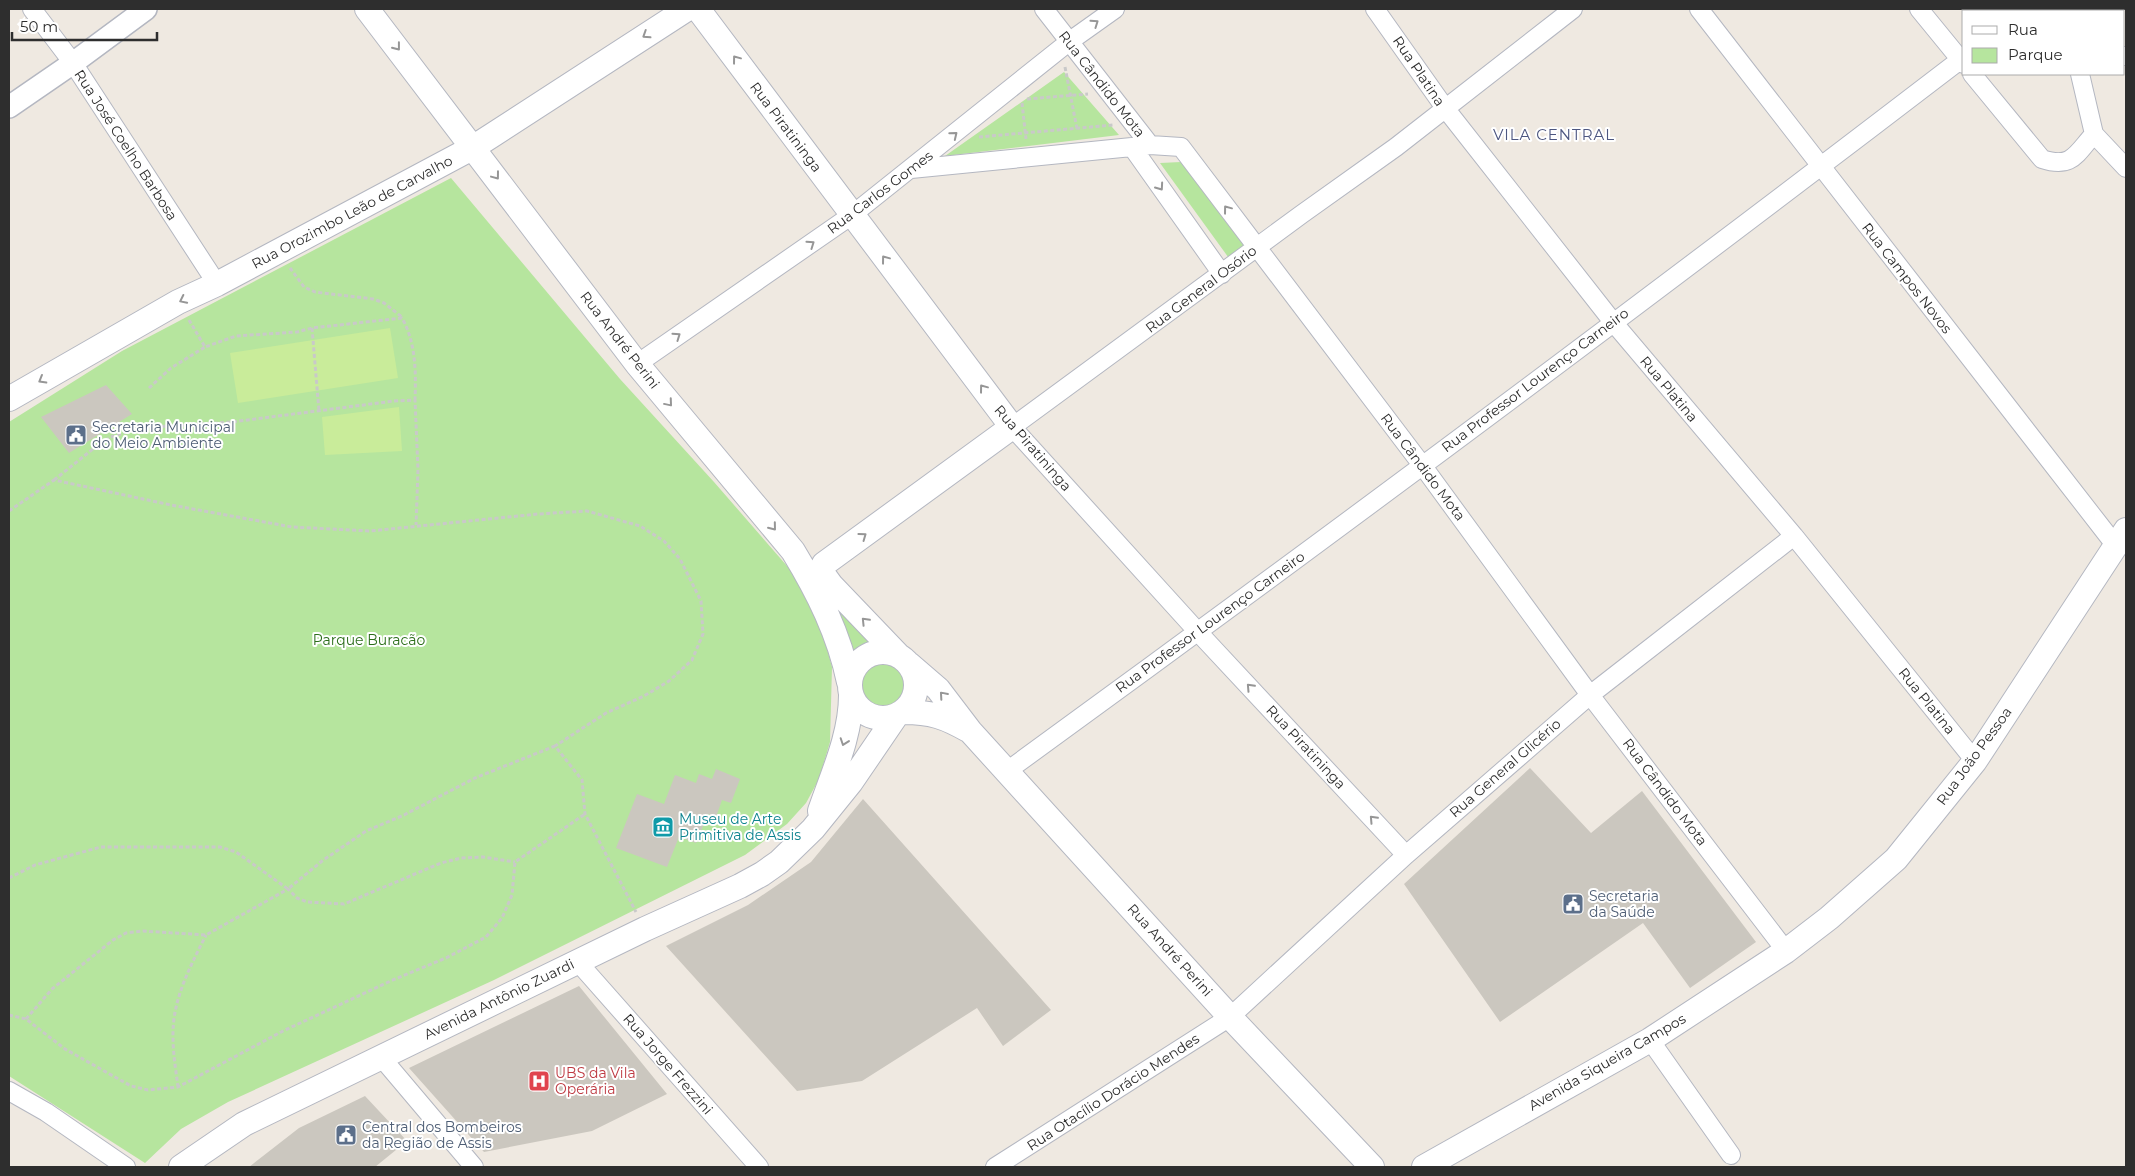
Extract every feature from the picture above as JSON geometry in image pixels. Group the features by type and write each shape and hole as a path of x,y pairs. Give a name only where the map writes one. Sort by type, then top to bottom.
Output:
{"main road":[{"name":"Rua André Perini","path":"367,9 637,364 793,551 811,581 834,629 850,688"},
{"name":"Rua Orozimbo Leão de Carvalho","path":"9,399 178,302 217,284 474,148 687,9"},
{"name":"Rua Piratininga","path":"698,9 1012,427"},
{"name":"Rua General Osório","path":"824,564 1012,427"},
{"name":"Rua João Pessoa","path":"1786,951 1829,918 1896,860 1975,761 2121,538"},
{"name":"Rua André Perini","path":"824,564 822,574 831,585 904,660 938,689 970,731 1230,1016 1372,1167"},
{"path":"887,652 904,660 915,676 916,689 912,702 900,714 879,719 866,715 856,706 850,688 853,669 862,659 874,653 887,652"},
{"name":"Avenida Antônio Zuardi","path":"813,829 846,735 851,712 850,688"},
{"name":"Rua André Perini","path":"900,714 934,714 970,731"},
{"name":"Avenida Antônio Zuardi","path":"181,1167 244,1124 577,961 754,878 779,862 813,829 851,782 900,714"},
{"name":"Avenida Siqueira Campos","path":"1424,1167 1650,1040 1786,951"}],"street":[{"name":"Rua José Coelho Barbosa","path":"32,9 73,63 217,284"},
{"path":"9,107 146,9"},
{"name":"Rua Cândido Mota","path":"1044,9 1065,44 1109,92 1150,145 1181,147 1422,464 1590,695 1786,951"},
{"name":"Rua Carlos Gomes","path":"637,364 852,215 1065,44 1115,9"},
{"name":"Rua Platina","path":"1375,9 1398,38 1444,108 1613,322 1794,536 1975,761"},
{"name":"Rua General Osório","path":"1012,427 1396,147 1573,9"},
{"name":"Rua Campos Novos","path":"1699,9 1819,166 2121,538"},
{"path":"1920,9 1962,60"},
{"name":"Rua Professor Lourenço Carneiro","path":"1007,771 1198,632 1962,60"},
{"path":"1973,75 2042,159 2056,164 2070,161 2094,134"},
{"path":"2080,75 2094,134 2126,168"},
{"path":"911,169 1150,145"},
{"name":"Rua Cândido Mota","path":"1132,147 1222,274"},
{"name":"Rua Piratininga","path":"1012,427 1198,632 1406,855"},
{"name":"Rua General Glicério","path":"1230,1016 1406,855 1590,695 1794,536"},
{"name":"Rua Jorge Frezzini","path":"577,961 759,1167"},
{"name":"Rua Otacílio Dorácio Mendes","path":"995,1167 1230,1016"},
{"path":"1650,1040 1732,1155"},
{"path":"381,1057 474,1167"},
{"path":"9,1091 46,1112 126,1167"}],"path":[{"path":"1065,44 1070,95 1082,152"},
{"path":"1028,157 1021,100 1109,92"},
{"path":"948,139 1133,123"},
{"path":"278,251 304,287 315,292 373,299 384,303 402,318 409,331 416,367 415,400 418,470 416,525"},
{"path":"178,302 205,347"},
{"path":"149,388 171,368 205,347 236,336 297,332 312,328 402,318"},
{"path":"312,328 319,412"},
{"path":"9,511 54,480 98,445 111,437 138,428 232,422 394,401 415,400"},
{"path":"26,1019 52,989 113,940 126,933 143,931 206,935 288,890 322,861 366,830 404,815 475,778 555,746 606,713 644,696 669,681 692,660 702,634 701,602 680,559 664,541 640,526 587,511 416,525 370,531 292,527 171,505 54,480"},
{"path":"555,746 582,780 585,814 645,929"},
{"path":"9,878 35,865 101,847 220,847 236,852 297,898 307,902 344,904 441,863 461,858 483,857 515,862 585,814"},
{"path":"9,1015 26,1019 65,1049 131,1086 148,1090 178,1087 283,1031 395,979 446,958 486,937 502,918 512,895 515,862"},
{"path":"178,1087 172,1036 178,1001 186,973 206,935"}],"green space":[{"path":"1064,72 1119,135 945,156"},
{"path":"1181,162 1247,248 1231,261 1160,163"},
{"name":"Parque Buracão","path":"451,178 620,379 714,482 794,574 820,623 832,667 830,742 819,779 806,803 787,824 745,855 494,980 228,1102 181,1129 145,1163 9,1076 9,422 122,351"},
{"path":"390,328 398,378 238,403 230,353"},
{"path":"399,407 402,451 325,455 322,417"},
{"path":"828,594 876,640 858,650 849,659"},
{"path":"880,663 888,663 897,667 903,673 907,686 903,699 897,705 888,709 880,709 871,705 865,699 861,690 861,682 865,673 871,667"}],"building":[{"name":"Secretaria Municipal do Meio Ambiente","path":"106,385 132,414 69,453 41,417"},
{"name":"Secretaria da Saúde","path":"1530,768 1591,833 1642,791 1756,942 1690,988 1643,923 1500,1022 1404,884"},
{"name":"Museu de Arte Primitiva de Assis","path":"716,769 740,779 731,803 722,800 716,817 708,814 696,843 679,837 667,867 616,848 637,794 664,804 675,775 696,783 699,774 712,779"},
{"path":"863,799 1051,1010 1003,1046 977,1008 862,1081 797,1091 666,946 748,905 811,862"},
{"name":"UBS da Vila Operária","path":"579,986 667,1094 592,1131 484,1152 409,1068"},
{"name":"Central dos Bombeiros da Região de Assis","path":"365,1096 407,1141 375,1167 249,1167 299,1128"}],"place":[{"name":"Secretaria Municipal do Meio Ambiente","path":"76,435"},
{"name":"Museu de Arte Primitiva de Assis","path":"663,827"},
{"name":"Secretaria da Saúde","path":"1573,904"},
{"name":"UBS da Vila Operária","path":"539,1081"},
{"name":"Central dos Bombeiros da Região de Assis","path":"346,1135"}],"district":[{"name":"VILA CENTRAL","path":"1554,135"}]}
